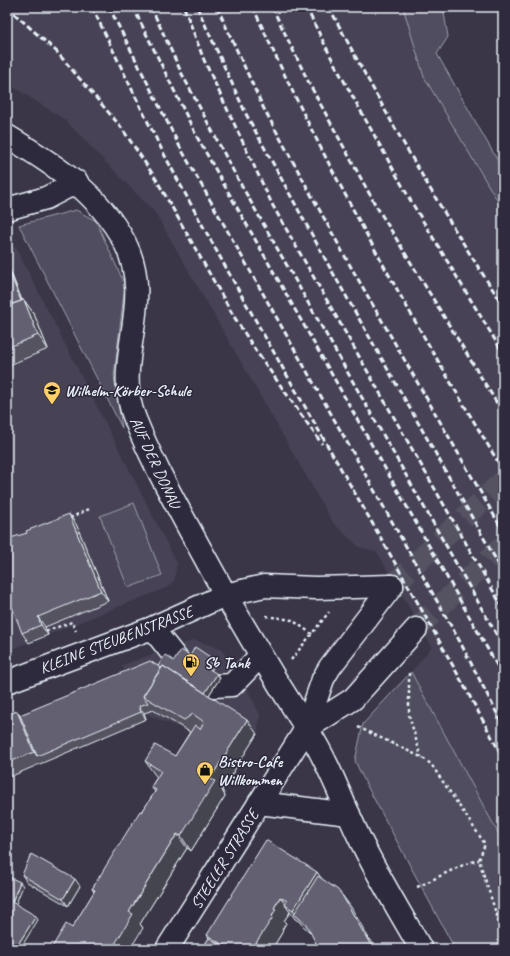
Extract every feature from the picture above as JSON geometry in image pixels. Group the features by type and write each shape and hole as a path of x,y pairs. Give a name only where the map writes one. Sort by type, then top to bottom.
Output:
{"street":[{"name":"AUF DER DONAU","path":"7,136 49,162 77,182 106,214 124,242 134,265 138,287 128,376 128,396 138,427 168,490 224,595 274,678 310,733 359,838 421,949"},
{"path":"7,209 46,198 77,182"},
{"path":"224,595 264,586 349,587"},
{"name":"STEELER STRASSE","path":"167,949 306,729 323,679 330,667 392,586 349,587"},
{"name":"KLEINE STEUBENSTRASSE","path":"7,682 152,628 224,595"},
{"path":"152,628 179,662"},
{"name":"STEELER STRASSE","path":"306,729 353,699 416,629"},
{"path":"214,686 232,685 261,655"},
{"path":"259,803 349,814"}],"path":[{"path":"69,518 90,509"},
{"path":"274,678 312,634 349,587"},
{"path":"262,615 292,620 312,634"},
{"path":"46,631 72,622"},
{"path":"408,670 409,715 421,757"},
{"path":"358,727 421,757 431,764 485,844 480,860 503,935"},
{"path":"417,887 441,877 466,863 480,860"}],"shaded area":[{"path":"7,7 403,7 424,77 503,210 503,842 411,672 432,647 377,552 359,547 333,523 156,214 65,120 17,89 7,85"},
{"path":"403,7 443,7 448,37 437,54 503,170 503,210 424,77"},
{"path":"76,210 96,221 125,285 114,376 122,428 19,225"},
{"name":"Wilhelm-Körber-Schule","path":"7,244 16,248 177,563 174,581 166,588 7,651"},
{"path":"134,503 162,575 128,588 100,516"},
{"path":"194,640 221,649 245,684 260,715 257,734 213,705 194,734 144,713 122,665"},
{"path":"411,672 503,842 503,949 455,949 355,761 363,724"}],"building":[{"path":"7,266 21,301 7,306"},
{"path":"24,300 38,335 7,348 7,306"},
{"path":"69,514 101,591 38,617 41,625 22,633 7,594 7,539 27,533 26,531"},
{"path":"195,647 213,659 208,668 217,674 205,693 163,666 161,668 158,666 165,655 174,661 181,650 190,656"},
{"path":"150,661 161,668 143,696 148,703 139,706 141,712 37,756 20,715"},
{"path":"163,666 247,720 210,779 215,781 181,836 177,834 129,912 133,914 112,949 51,949 66,924 72,928 95,890 92,889 109,861 140,811 142,812 156,790 151,787 161,771 145,761 155,745 175,756 195,725 200,729 204,722 193,714 184,720 143,696"},
{"path":"17,711 34,752 7,763 7,715"},
{"path":"266,840 317,872 293,910 285,905 287,901 280,897 274,908 276,909 272,916 273,917 252,949 223,949 225,946 207,935"},
{"path":"31,854 75,879 63,899 22,875"},
{"path":"7,876 20,882 12,902 36,916 15,949 7,949"},
{"path":"318,876 338,890 342,895 373,949 319,949 306,924 294,914"},
{"path":"209,938 224,947 223,949 202,949"}],"tunnel":[{"path":"392,586 503,481"},
{"path":"416,629 503,546"}],"railway":[{"path":"7,7 56,51 121,127 156,179 233,315 256,351 322,444"},
{"path":"92,7 164,154 205,230 247,306 420,606 503,758"},
{"path":"109,7 180,147 459,640 503,725"},
{"path":"133,7 197,137 503,676"},
{"path":"151,7 182,74 235,174 503,646"},
{"path":"184,7 204,60 273,206 503,608"},
{"path":"197,7 246,114 329,266 503,572"},
{"path":"217,7 263,107 347,260 503,531"},
{"path":"253,7 310,126 371,242 403,300 503,470"},
{"path":"272,7 310,85 375,204 503,413"},
{"path":"306,7 334,63 412,203 503,353"},
{"path":"329,7 412,158 456,232 503,305"}],"place":[{"name":"Wilhelm-Körber-Schule","path":"52,405"},
{"name":"Sb Tank","path":"191,677"},
{"name":"Bistro-Cafe Willkommen","path":"205,785"}]}
